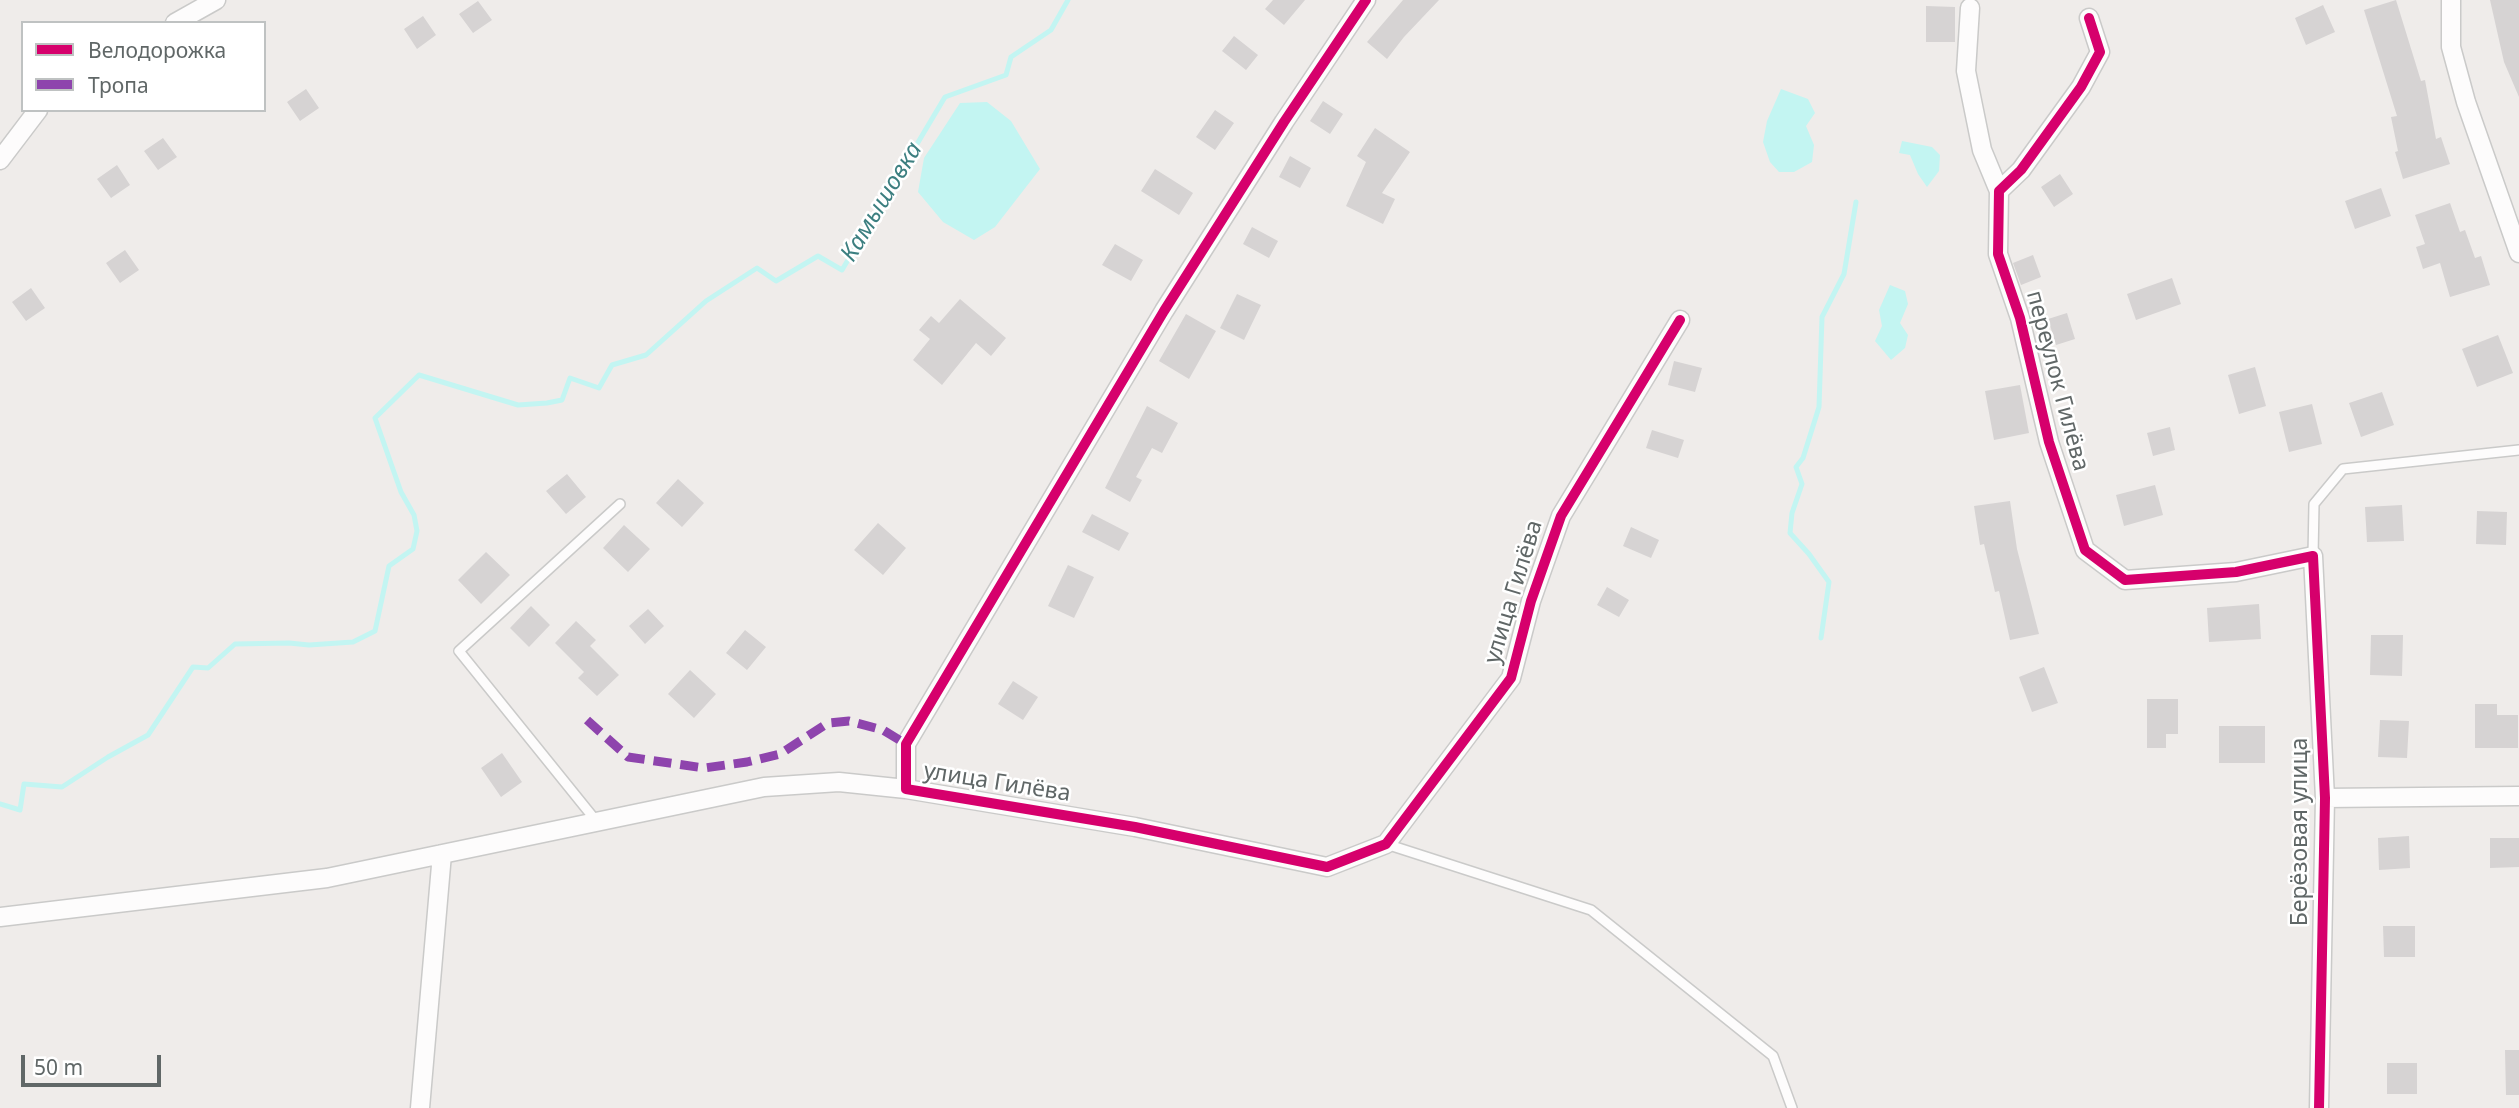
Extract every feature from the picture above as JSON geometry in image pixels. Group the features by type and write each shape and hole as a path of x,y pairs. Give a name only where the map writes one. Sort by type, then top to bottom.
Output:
{"street":[{"path":"179,21 216,0"},
{"name":"улица Гилёва","path":"1366,0 1284,122 1164,312 906,744 906,789 1135,827 1327,867 1386,844 1511,678 1531,601 1560,516 1680,320"},
{"path":"2451,0 2451,47 2519,253"},
{"name":"переулок Гилёва","path":"1970,8 1966,71 1982,150 1999,191 1998,254 2020,318 2049,442 2085,550 2125,580 2236,572 2313,556"},
{"path":"1999,191 2021,170 2081,87 2101,52 2089,18"},
{"path":"0,160 36,112"},
{"name":"Берёзовая улица","path":"2313,556 2325,798 2319,1108"},
{"path":"0,917 327,878 764,787 839,782 906,789"},
{"path":"2325,798 2519,796"},
{"path":"420,1108 442,854"}],"lane":[{"path":"2313,556 2314,504 2343,468 2519,450"},
{"path":"597,822 459,652 620,504"},
{"path":"1386,844 1591,910 1773,1056 1792,1108"}],"water":[{"path":"1781,89 1808,99 1815,113 1806,126 1814,145 1812,162 1794,172 1779,172 1770,162 1763,142 1767,121"},
{"path":"987,102 1011,121 1040,169 995,227 974,240 943,222 918,192 924,158 960,103"},
{"path":"1902,141 1932,147 1940,155 1939,171 1927,187 1910,155 1899,153"},
{"path":"1890,285 1905,291 1908,304 1900,323 1908,335 1905,348 1891,360 1875,341 1882,326 1879,310"}],"building":[{"path":"1273,0 1305,0 1284,25 1265,9"},
{"path":"1403,0 1439,0 1387,59 1367,42"},
{"path":"2396,0 2421,81 2425,80 2436,139 2441,137 2450,164 2403,179 2395,152 2398,151 2391,117 2397,116 2364,10"},
{"path":"2490,0 2519,0 2519,97 2504,62"},
{"path":"478,1 492,20 473,33 459,14"},
{"path":"2323,5 2335,32 2306,45 2295,18"},
{"path":"1926,6 1955,7 1955,42 1926,42"},
{"path":"423,16 436,35 417,49 404,29"},
{"path":"1234,36 1258,55 1246,70 1222,51"},
{"path":"306,89 319,108 300,121 287,102"},
{"path":"1323,101 1343,114 1330,134 1310,121"},
{"path":"1215,110 1234,123 1215,150 1196,137"},
{"path":"1375,128 1410,152 1382,193 1395,199 1383,224 1346,206 1366,162 1357,156"},
{"path":"163,138 177,157 158,170 144,151"},
{"path":"1290,156 1311,168 1300,188 1279,177"},
{"path":"117,165 130,185 111,198 97,179"},
{"path":"1155,169 1193,193 1179,215 1141,191"},
{"path":"2060,174 2073,194 2054,207 2041,187"},
{"path":"2381,188 2391,216 2355,229 2345,201"},
{"path":"2450,203 2460,232 2465,230 2475,258 2481,256 2490,285 2450,297 2440,263 2423,269 2416,247 2425,244 2415,215"},
{"path":"1252,227 1278,241 1269,258 1243,244"},
{"path":"1115,244 1143,260 1131,281 1102,265"},
{"path":"125,250 139,270 120,283 106,263"},
{"path":"2033,255 2041,277 2021,285 2013,263"},
{"path":"2172,278 2181,304 2136,320 2127,294"},
{"path":"31,288 45,308 26,321 12,302"},
{"path":"1237,294 1261,305 1244,340 1220,328"},
{"path":"960,299 1006,338 991,356 976,343 942,385 913,360 930,339 919,330 931,316 939,323"},
{"path":"2067,313 2075,339 2056,345 2048,319"},
{"path":"1186,314 1216,331 1189,379 1159,361"},
{"path":"2498,335 2513,373 2477,387 2462,349"},
{"path":"1674,361 1702,368 1695,392 1668,385"},
{"path":"2255,367 2266,406 2239,414 2228,375"},
{"path":"2020,385 2029,433 1994,440 1985,391"},
{"path":"2382,392 2394,425 2361,437 2349,403"},
{"path":"2312,404 2322,444 2289,452 2279,412"},
{"path":"1147,406 1178,423 1162,453 1152,448 1136,477 1142,480 1130,502 1105,488"},
{"path":"2170,427 2175,450 2153,456 2147,433"},
{"path":"1652,430 1684,440 1678,458 1646,448"},
{"path":"567,474 586,497 566,514 546,491"},
{"path":"678,479 704,503 682,527 656,503"},
{"path":"2155,485 2163,515 2124,526 2116,495"},
{"path":"2010,501 2017,549 2039,634 2010,640 1999,591 1995,592 1984,544 1980,545 1974,506"},
{"path":"2402,505 2404,541 2367,542 2365,507"},
{"path":"2477,511 2507,512 2506,545 2476,544"},
{"path":"1092,514 1129,533 1119,551 1082,532"},
{"path":"878,523 906,548 883,575 854,550"},
{"path":"624,525 650,549 628,572 603,548"},
{"path":"1631,527 1659,540 1651,558 1623,546"},
{"path":"486,552 510,575 481,604 458,580"},
{"path":"1068,565 1094,577 1074,618 1048,606"},
{"path":"1607,587 1629,600 1619,617 1597,605"},
{"path":"2259,604 2261,639 2209,642 2207,608"},
{"path":"531,606 550,625 529,647 510,628"},
{"path":"648,609 664,626 645,644 629,626"},
{"path":"576,621 596,640 590,646 619,675 597,696 578,678 584,672 555,643"},
{"path":"745,630 766,647 747,670 726,653"},
{"path":"2371,635 2403,635 2402,676 2370,675"},
{"path":"2044,667 2058,703 2032,712 2019,677"},
{"path":"690,670 716,694 694,718 668,694"},
{"path":"1013,681 1038,697 1023,720 998,704"},
{"path":"2147,699 2178,699 2178,734 2166,734 2166,748 2147,748"},
{"path":"2475,704 2497,704 2497,715 2518,715 2518,748 2475,748"},
{"path":"2380,720 2409,721 2407,758 2378,757"},
{"path":"2219,726 2265,726 2265,763 2219,763"},
{"path":"502,753 522,782 501,797 481,768"},
{"path":"2409,836 2410,868 2379,870 2378,838"},
{"path":"2490,838 2519,838 2519,867 2490,868"},
{"path":"2383,926 2415,926 2415,957 2384,957"},
{"path":"2505,1050 2519,1050 2519,1095 2506,1095"},
{"path":"2387,1063 2417,1063 2417,1094 2387,1094"}],"waterway":[{"name":"Камышовка","path":"0,804 20,810 24,784 62,787 148,735 193,667 208,668 235,644 309,645 353,642 375,631 389,566 413,549 417,531 414,515 401,492 375,418 419,375 518,405 562,400 570,378 599,388 612,365 646,355 706,301 757,268 776,281 818,256 842,270 945,97 1006,75 1011,57 1051,30 1068,0"},
{"path":"1821,638 1829,582 1790,533 1792,513 1802,484 1796,467 1803,458 1819,407 1822,317 1844,274 1856,202"}],"marked path":[{"path":"587,720 628,757 704,768 780,754 828,723 849,721 883,730 906,744"}],"cycle path":[{"path":"1366,0 1284,122 1164,311 906,744 906,789 1135,827 1327,867 1386,844 1511,678 1531,601 1561,516 1680,320"},
{"path":"2089,18 2100,52 2081,87 2021,170 1999,191 1998,254 2020,318 2049,442 2085,550 2125,580 2236,572 2313,556 2325,798 2319,1108"}]}
